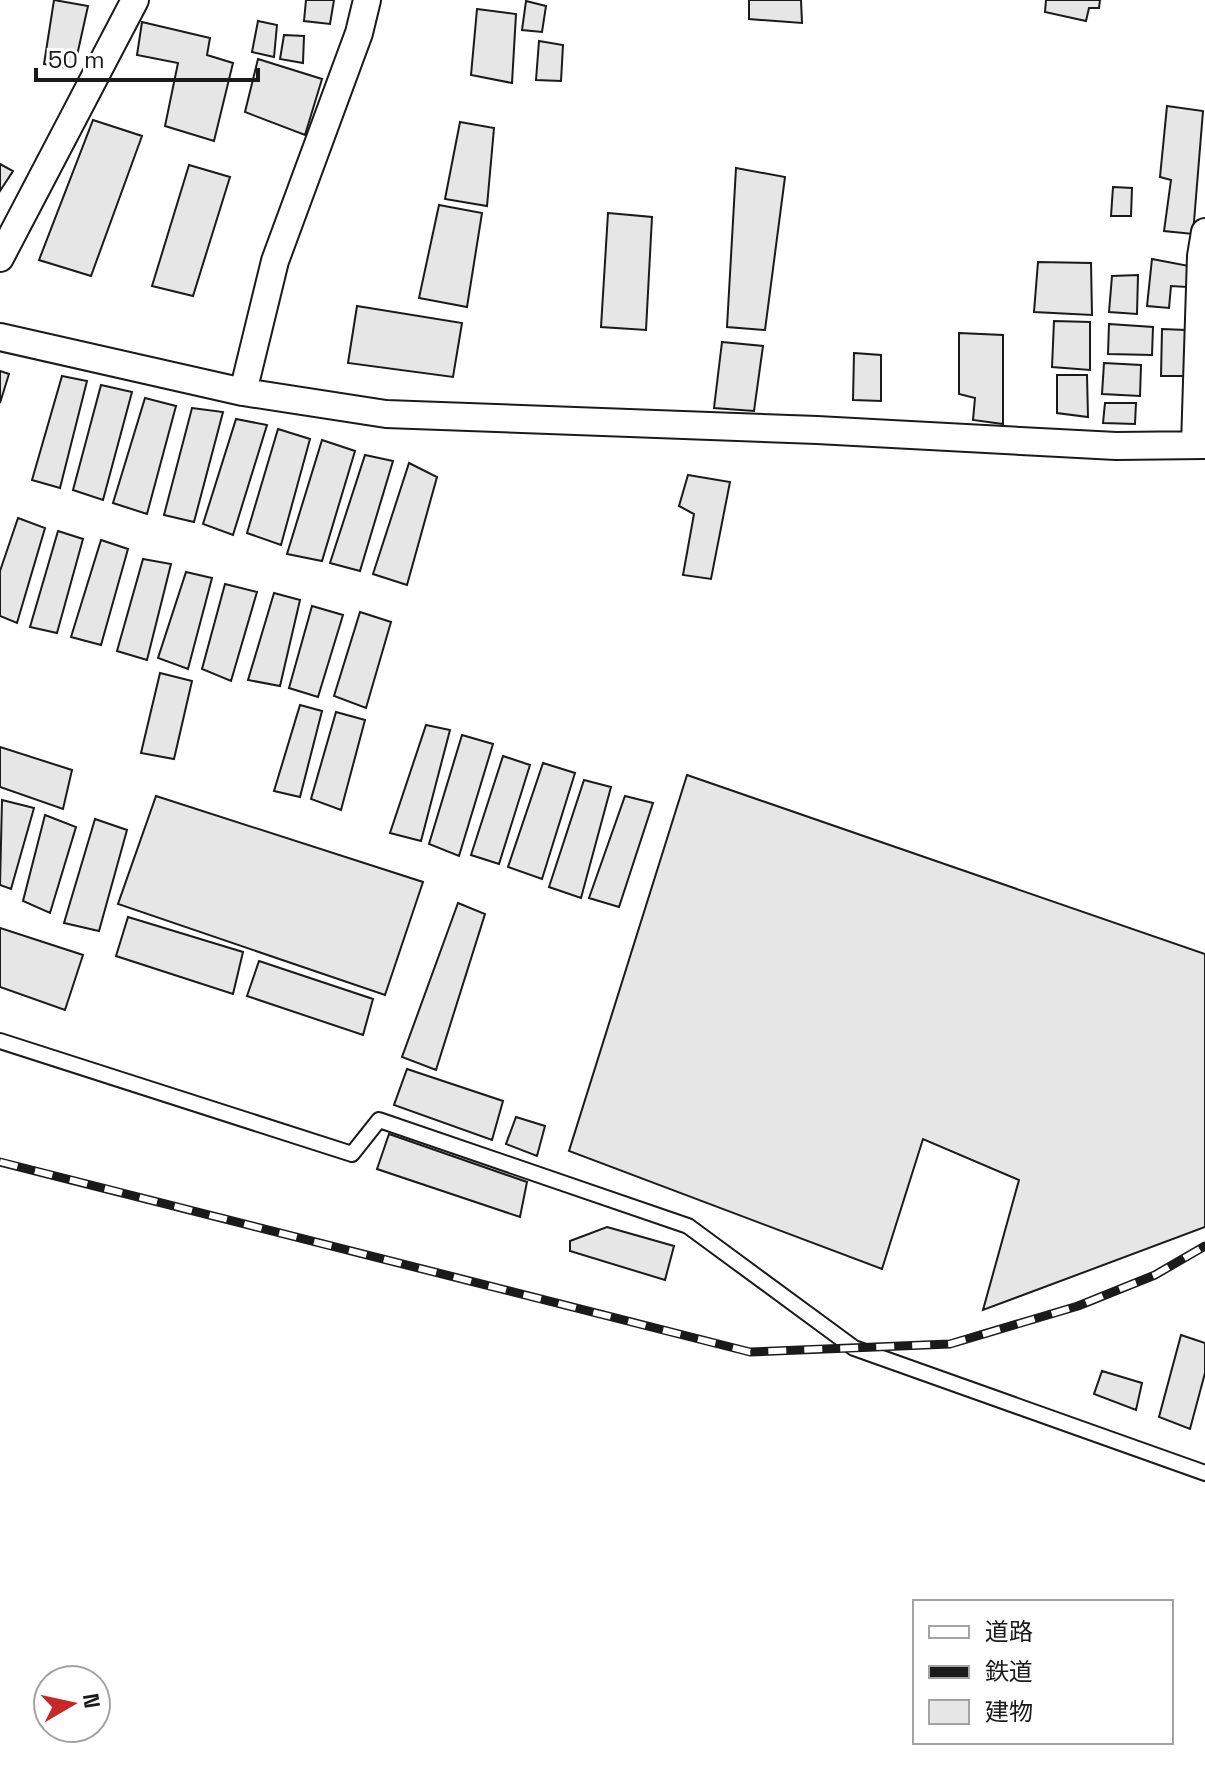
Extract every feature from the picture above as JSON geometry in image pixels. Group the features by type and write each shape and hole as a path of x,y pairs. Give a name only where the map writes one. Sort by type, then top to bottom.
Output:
{"street":[{"path":"0,258 135,0"},
{"path":"243,392 275,261 359,33 367,0"},
{"path":"0,337 243,392 386,414 817,430 1116,446 1200,445 1201,256 1205,232"}],"lane":[{"path":"0,1041 352,1154 379,1120 688,1226 854,1348 1205,1473"}],"building":[{"path":"54,0 88,6 74,69 44,64"},
{"path":"306,0 334,0 330,24 304,21"},
{"path":"749,0 801,0 802,23 749,19"},
{"path":"1046,0 1100,0 1099,8 1089,8 1086,21 1045,12"},
{"path":"526,1 546,6 542,32 522,30"},
{"path":"477,9 516,14 512,83 471,75"},
{"path":"258,21 277,25 274,57 252,52"},
{"path":"142,22 210,38 207,55 233,63 214,141 165,126 178,63 137,55"},
{"path":"284,35 304,36 303,63 280,59"},
{"path":"539,41 563,45 561,81 536,80"},
{"path":"258,59 322,79 305,135 245,112"},
{"path":"1167,106 1203,111 1193,234 1164,231 1171,180 1160,177"},
{"path":"93,120 142,136 91,276 39,260"},
{"path":"460,122 494,128 487,206 445,199"},
{"path":"0,164 13,171 0,191"},
{"path":"189,165 230,177 193,296 152,286"},
{"path":"736,168 785,177 765,330 727,327"},
{"path":"1113,187 1132,188 1131,216 1111,216"},
{"path":"439,205 482,213 467,307 419,298"},
{"path":"608,213 652,217 646,330 601,327"},
{"path":"1152,259 1189,266 1187,287 1171,286 1169,308 1147,306"},
{"path":"1038,262 1091,263 1092,315 1034,312"},
{"path":"1138,275 1137,314 1109,312 1112,276"},
{"path":"357,306 462,323 453,377 348,363"},
{"path":"1054,321 1090,322 1090,370 1052,367"},
{"path":"1109,324 1153,327 1152,355 1108,354"},
{"path":"1162,329 1186,330 1186,376 1161,376"},
{"path":"959,333 1003,335 1003,424 973,420 975,398 959,394"},
{"path":"722,342 763,346 754,411 714,408"},
{"path":"854,353 881,355 881,401 853,400"},
{"path":"1104,363 1141,365 1140,396 1102,394"},
{"path":"0,371 9,374 0,403"},
{"path":"1057,375 1087,375 1088,417 1057,413"},
{"path":"62,376 87,381 60,488 32,480"},
{"path":"101,385 132,392 103,500 73,490"},
{"path":"145,398 176,406 147,514 113,503"},
{"path":"1105,403 1136,403 1135,424 1103,423"},
{"path":"192,408 223,412 194,522 164,515"},
{"path":"236,419 267,425 233,535 203,524"},
{"path":"278,429 310,439 281,545 247,533"},
{"path":"322,440 355,451 322,561 287,554"},
{"path":"365,455 393,461 360,571 330,563"},
{"path":"409,463 437,477 407,585 373,574"},
{"path":"688,475 730,482 711,579 683,575 694,514 679,506"},
{"path":"18,518 45,528 17,623 0,616 0,571"},
{"path":"58,531 83,539 57,633 30,627"},
{"path":"101,540 128,549 101,645 71,637"},
{"path":"143,559 171,564 147,660 117,651"},
{"path":"186,572 212,578 188,669 158,658"},
{"path":"225,584 257,592 231,681 202,669"},
{"path":"274,593 300,600 280,686 248,680"},
{"path":"312,606 343,615 318,697 289,688"},
{"path":"360,612 391,622 366,708 334,696"},
{"path":"160,673 192,681 174,759 141,753"},
{"path":"300,705 322,711 300,797 274,791"},
{"path":"336,712 365,720 341,810 311,799"},
{"path":"426,725 450,730 421,841 390,833"},
{"path":"462,735 493,744 459,856 429,844"},
{"path":"0,747 72,770 63,809 0,787"},
{"path":"503,756 530,765 499,864 471,855"},
{"path":"543,763 575,773 542,879 508,867"},
{"path":"687,775 1205,954 1205,1227 983,1310 1019,1180 923,1139 882,1269 569,1151"},
{"path":"584,780 611,787 581,898 549,887"},
{"path":"156,796 423,882 385,995 118,904"},
{"path":"625,796 653,803 619,907 589,898"},
{"path":"2,800 34,808 11,889 0,885"},
{"path":"45,815 76,827 50,913 23,901"},
{"path":"95,819 127,830 99,931 64,923"},
{"path":"458,903 485,914 436,1070 402,1057"},
{"path":"128,917 243,952 233,994 116,956"},
{"path":"0,928 83,955 65,1010 0,987"},
{"path":"259,961 373,999 363,1035 247,996"},
{"path":"407,1069 503,1101 492,1140 394,1105"},
{"path":"516,1117 545,1126 537,1156 506,1144"},
{"path":"389,1134 527,1182 520,1217 377,1169"},
{"path":"607,1227 674,1246 665,1280 570,1251 570,1241"},
{"path":"1181,1335 1205,1343 1205,1373 1190,1429 1159,1417"},
{"path":"1102,1371 1142,1383 1136,1410 1094,1394"}],"railway":[{"path":"0,1162 750,1352 950,1344 1078,1306 1155,1275 1205,1246"}]}
